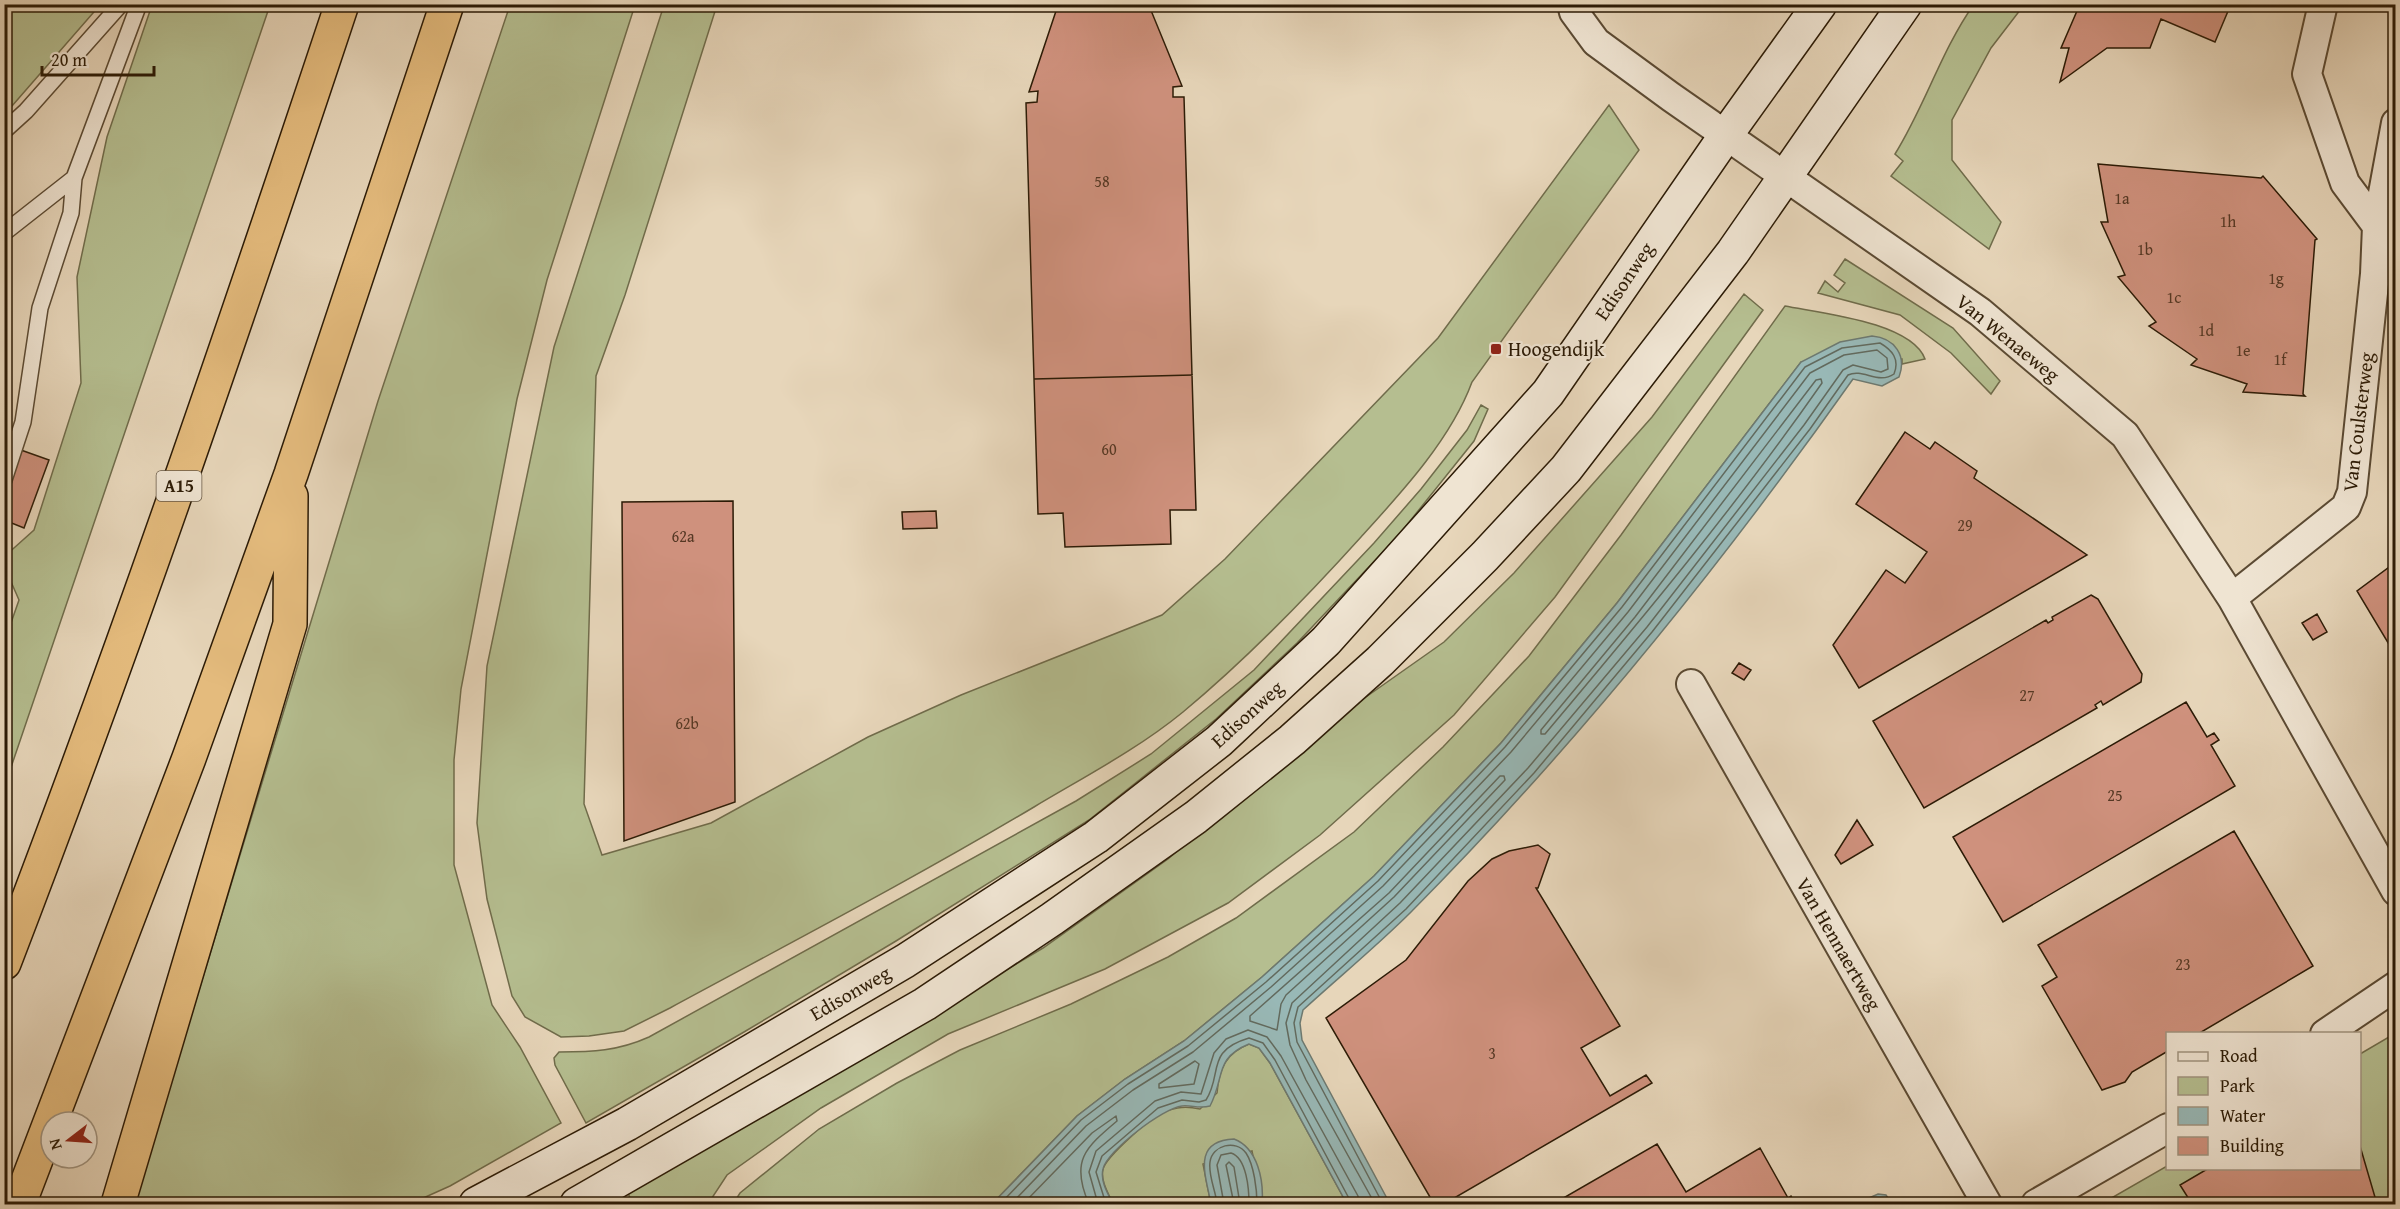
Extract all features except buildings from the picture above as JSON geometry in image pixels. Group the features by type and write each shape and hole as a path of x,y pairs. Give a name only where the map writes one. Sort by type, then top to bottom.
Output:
{"highway":[{"name":"A15","path":"4,963 62,813 216,381 342,4"},
{"path":"19,1204 184,769 291,474 447,4"},
{"path":"118,1204 290,624 291,474"}],"main road":[{"name":"Edisonweg","path":"476,1204 627,1124 905,961 1096,837 1219,741 1326,641 1548,393 1726,135 1820,4"},
{"path":"577,1204 925,1004 1196,817 1292,740 1380,661 1485,556 1566,469 1700,297 1905,4"}],"street":[{"name":"Van Wenaeweg","path":"1572,4 1574,12 1596,42 1980,312 2125,435 2232,598 2396,891"},
{"path":"2323,4 2307,74 2345,183 2377,226"},
{"name":"Van Coulsterweg","path":"2232,598 2346,507 2352,492 2385,275 2377,226 2396,123"},
{"name":"Van Hennaertweg","path":"1691,684 1987,1204"},
{"path":"2328,1031 2396,986"},
{"path":"2036,1204 2166,1129"}],"lane":[{"path":"4,131 27,111 121,4"},
{"path":"4,480 23,422 40,308 71,213 74,178 139,4"},
{"path":"4,232 74,178"}],"green space":[{"path":"1682,4 1747,5 1742,11 1679,10"},
{"path":"1974,4 2024,5 1991,48 1952,120 1952,160 2001,222 1989,249 1891,176 1903,161 1895,154 1962,22"},
{"path":"4,5 100,5 5,114"},
{"path":"152,5 270,5 5,785 5,640 19,600 5,568 5,556 34,530 81,383 77,277 107,137"},
{"path":"510,5 635,5 547,280 517,399 461,689 454,760 454,865 492,1005 520,1047 561,1123 450,1186 410,1204 134,1204 378,401"},
{"path":"664,5 717,5 625,295 596,376 584,804 602,855 711,823 868,737 961,695 1162,615 1225,559 1438,338 1609,105 1639,150 1472,382 1452,424 1409,483 1297,605 1230,671 1183,712 1091,774 944,859 670,1008 624,1031 561,1037 525,1017 512,996 487,899 477,823 487,666 554,347"},
{"path":"1845,259 1953,328 2000,381 1991,394 1951,353 1900,315 1818,293 1825,281 1838,292 1845,283 1834,275"},
{"path":"1744,294 1763,310 1555,597 1454,715 1320,835 1228,903 1105,969 948,1034 821,1108 727,1175 708,1204 633,1204 626,1189 880,1045 1043,948 1168,859 1312,735 1444,642 1514,573 1652,417"},
{"path":"1785,306 1841,316 1884,328 1902,336 1916,346 1925,359 1902,364 1902,359 1801,362 1617,603 1501,743 1374,876 1262,977 1184,1041 1125,1079 1077,1116 992,1204 733,1204 740,1193 819,1129 897,1083 960,1050 1071,1004 1168,957 1236,918 1354,832 1443,747 1529,656 1621,535"},
{"path":"1481,405 1488,409 1474,441 1398,536 1297,643 1216,719 1089,820 896,941 586,1123 555,1065 554,1058 559,1052 605,1050 649,1037 1076,801 1151,754 1254,670 1374,543 1421,489 1467,430"},
{"path":"2394,1034 2395,1204 2101,1204 2166,1167 2166,1170 2361,1170 2361,1053"},
{"path":"1249,1044 1259,1048 1270,1063 1347,1204 1262,1204 1252,1151 1203,1164 1211,1204 1113,1204 1102,1174 1106,1163 1120,1147 1157,1115 1173,1109 1200,1109 1217,1093 1225,1062 1235,1052"}],"water":[{"path":"1872,336 1887,340 1897,349 1901,362 1899,377 1882,386 1853,379 1751,519 1643,655 1587,721 1530,786 1411,912 1303,1010 1300,1023 1302,1040 1390,1204 1347,1204 1270,1063 1259,1048 1249,1044 1225,1062 1210,1106 1182,1106 1162,1114 1114,1152 1107,1161 1102,1174 1113,1204 992,1204 1077,1116 1125,1079 1184,1041 1262,977 1374,876 1501,743 1617,603 1801,362 1840,342"},
{"path":"1234,1139 1249,1150 1258,1166 1262,1185 1262,1204 1211,1204 1205,1172 1207,1153 1220,1141"},
{"path":"1878,1194 1886,1195 1892,1204 1855,1204"}],"place":[{"name":"Hoogendijk","path":"1496,349"}]}
